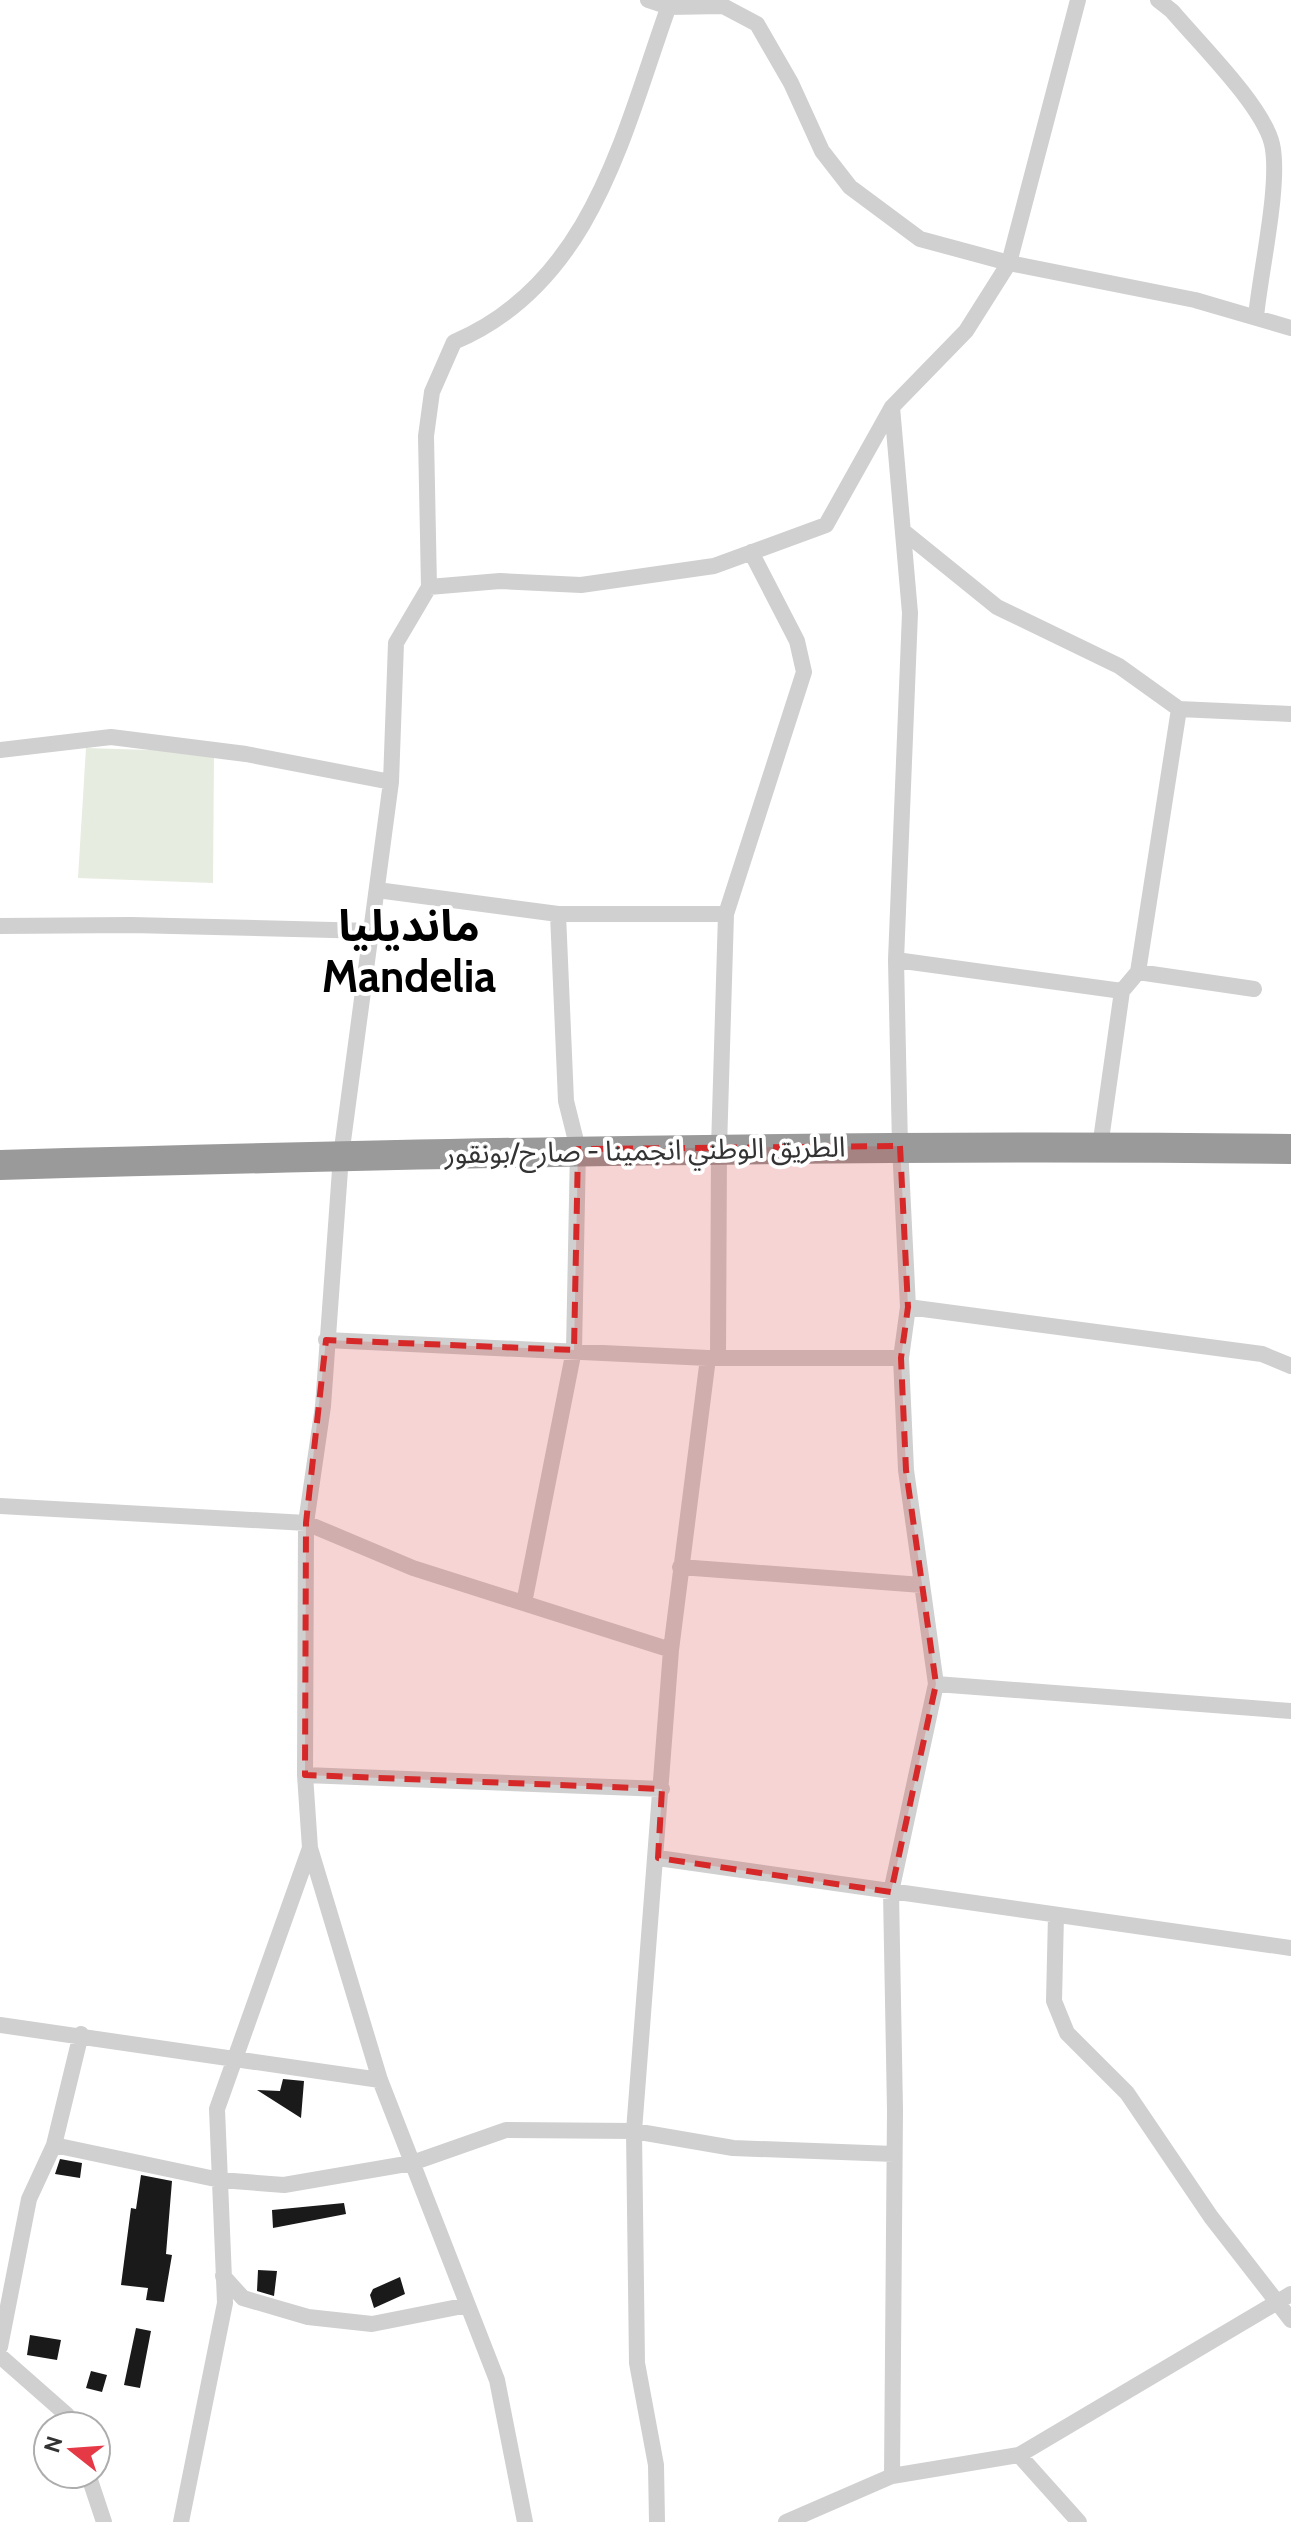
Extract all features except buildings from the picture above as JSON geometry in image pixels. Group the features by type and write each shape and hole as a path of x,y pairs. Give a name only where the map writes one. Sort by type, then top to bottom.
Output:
{"highway":[{"name":"الطريق الوطني انجمينا - صارح/بونقور","path":"0,1165 578,1149 900,1146 1291,1149"}],"street":[{"path":"648,0 723,6 757,24 791,83 822,151 850,187 920,239 1009,263 1195,300 1291,328"},
{"path":"429,587 500,581 581,585 714,566 826,525 892,407 966,331 1009,263 1078,0"},
{"path":"1158,0 1172,11 1259,116 1272,144 1274,178 1256,317"},
{"path":"525,2522 497,2380 380,2080 310,1848 305,1775 306,1523 323,1406 341,1156 391,782 396,643 429,587 426,436 432,392 454,342 489,327 532,294 577,237 620,149 670,4"},
{"path":"892,407 910,613 896,960 900,1146 908,1307 901,1358 906,1470 936,1684 891,1892 894,2154 892,2476"},
{"path":"903,531 997,607 1119,666 1179,709 1291,714"},
{"path":"657,2522 656,2465 637,2363 634,2131 658,1858 671,1650 680,1567 713,1358 726,914 804,672 797,641 751,552"},
{"path":"1100,1147 1122,991 1138,972 1179,709"},
{"path":"0,750 111,737 246,754 391,782"},
{"path":"377,890 558,914 726,914"},
{"path":"524,1603 574,1350 578,1149 566,1101 558,914"},
{"path":"0,926 131,925 372,931"},
{"path":"896,960 1122,991"},
{"path":"1138,972 1254,989"},
{"path":"908,1307 1262,1354 1291,1366"},
{"path":"326,1340 713,1358 901,1358"},
{"path":"0,1506 306,1523 413,1568 671,1650"},
{"path":"680,1567 922,1585"},
{"path":"936,1684 1291,1711"},
{"path":"305,1775 662,1789"},
{"path":"181,2522 225,2303 217,2109 310,1848"},
{"path":"658,1858 1291,1948"},
{"path":"1056,1915 1054,2001 1067,2033 1127,2093 1274,2302 1291,2320"},
{"path":"0,2025 81,2034 380,2080"},
{"path":"0,2347 29,2199 54,2145 81,2034"},
{"path":"54,2145 220,2180 284,2185 412,2163 506,2130 634,2131 733,2148 894,2154"},
{"path":"223,2276 243,2298 308,2317 372,2324 468,2305"},
{"path":"786,2522 892,2476 1019,2455 1291,2294"},
{"path":"0,2356 61,2410"},
{"path":"1019,2455 1079,2522"},
{"path":"93,2490 104,2522"}],"highlighted area":[{"path":"900,1146 908,1307 901,1358 906,1470 936,1684 891,1892 658,1858 662,1789 305,1775 306,1523 326,1340 574,1350 578,1149"}],"shaded area":[{"path":"86,748 214,752 213,883 78,878"}],"district":[{"name":"مانديليا Mandelia","path":"409,952"}]}
